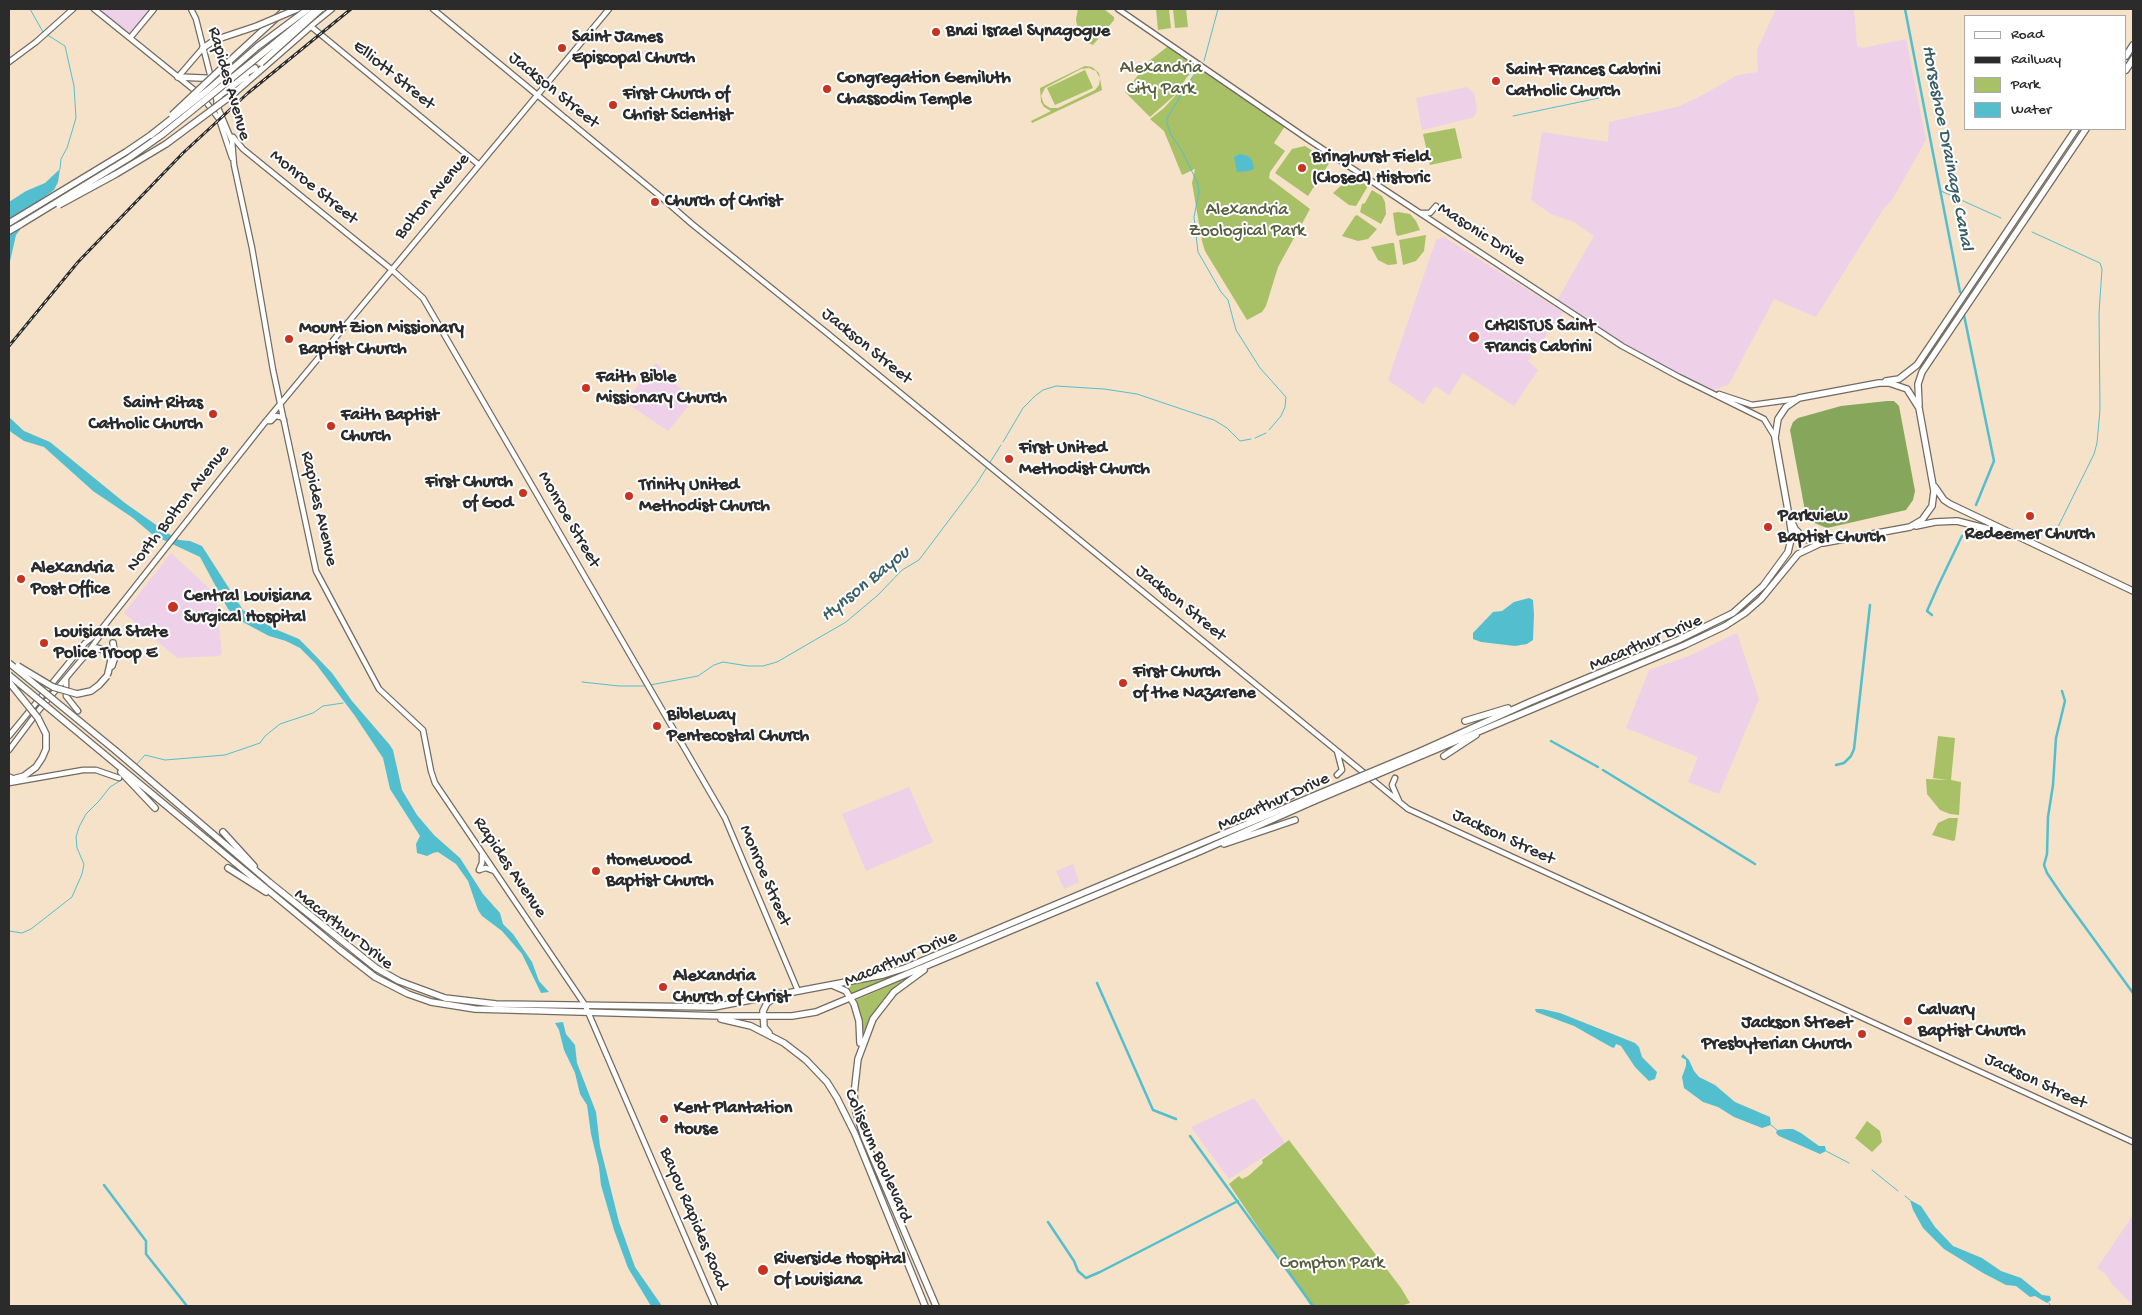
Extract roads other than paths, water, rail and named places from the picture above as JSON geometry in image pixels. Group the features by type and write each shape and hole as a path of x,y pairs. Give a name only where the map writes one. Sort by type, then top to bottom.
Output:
{"highway":[{"path":"151,135 286,9"},
{"path":"203,48 215,40 257,26 297,9"},
{"path":"9,223 98,170 151,135 308,9"},
{"path":"9,232 129,158 163,134 317,9"},
{"path":"217,102 220,95 261,63 321,9"},
{"path":"21,224 148,155 187,130 232,95 311,26"},
{"path":"178,77 211,80 239,77 255,68"},
{"path":"2017,536 1957,521 1935,522 1823,543 1810,541 1801,536 1795,529 1789,516 1775,438 1776,424 1781,414 1791,403 1800,398 1899,379 1908,374 1935,338 2075,130"},
{"path":"1910,527 1922,520 1930,510 1934,491 1919,408 1918,384 1922,372 2085,130"},
{"path":"1933,356 1937,343 1935,338"},
{"path":"1880,383 1889,383 1906,390 1919,408"},
{"path":"1933,482 1944,500 1950,504 2133,591"},
{"name":"Macarthur Drive","path":"1422,753 1530,702 1678,640 1733,614 1763,586 1788,552 1792,535 1789,516"},
{"name":"Macarthur Drive","path":"9,674 359,966 408,994 445,1005 475,1009 629,1014 792,1016 816,1012 851,998 1222,834 1482,730 1685,645 1730,623 1761,599 1798,554 1809,547 1823,543"},
{"path":"9,662 46,683 72,693 83,694 91,691 108,674 115,657 113,644"},
{"path":"88,652 97,648 106,651 110,660 108,674"},
{"name":"Macarthur Drive","path":"9,662 268,882 366,961 405,983 458,1001 496,1004 714,1007 894,972 1087,894 1201,851 1312,799"},
{"path":"9,682 38,718 44,730 46,740 44,754 36,767 24,776 10,779"},
{"path":"1465,720 1530,702"},
{"path":"1444,756 1482,730"},
{"path":"110,759 155,808"},
{"path":"1222,834 1301,790"},
{"path":"1201,851 1295,820"},
{"path":"223,832 268,882"},
{"path":"228,868 282,902"},
{"path":"860,1050 873,1019 894,992 917,974 941,959"},
{"path":"359,966 366,961"},
{"path":"829,985 844,989 851,998 859,1021 860,1050"},
{"path":"775,1038 764,1027 762,1016 763,1008 767,1003 780,995"},
{"path":"629,1014 630,1007"},
{"path":"689,1015 733,1021 760,1030 775,1038"},
{"name":"Coliseum Boulevard","path":"775,1038 815,1068 827,1082 843,1108 925,1306"},
{"name":"Coliseum Boulevard","path":"860,1050 855,1074 855,1102 861,1130 936,1306"},
{"path":"843,1108 867,1153 871,1154"},
{"path":"865,1159 870,1160 894,1207"},
{"path":"905,1258 914,1253"}],"main road":[{"path":"9,62 36,42 73,9"},
{"path":"94,9 199,94 219,119 234,165"},
{"path":"130,38 154,9"},
{"name":"Rapides Avenue","path":"192,9 217,102 232,141 234,165 252,248 284,421 316,571 379,689 423,730 435,783 585,1005"},
{"name":"Elliott Street","path":"290,9 478,164"},
{"path":"311,26 332,9"},
{"name":"Jackson Street","path":"433,9 692,224 1415,813 2133,1142"},
{"name":"Bolton Avenue","path":"281,404 608,9"},
{"name":"Masonic Drive","path":"1118,9 1309,140 1622,346 1764,419 1775,438"},
{"path":"178,77 203,48"},
{"name":"Monroe Street","path":"228,130 243,148 392,269 423,298 717,804 732,834 798,991"},
{"path":"1421,213 1430,213 1436,206"},
{"name":"Masonic Drive","path":"1710,392 1752,405 1800,398"},
{"name":"North Bolton Avenue","path":"9,736 85,643 100,631 281,404"},
{"path":"266,421 279,416 284,421"},
{"name":"North Bolton Avenue","path":"9,750 99,638 100,631"},
{"path":"66,678 66,696 78,711"},
{"path":"1337,751 1342,770 1337,775"},
{"path":"10,779 83,770 96,770 119,778"},
{"path":"1395,778 1392,785 1400,802"},
{"path":"482,853 482,863 479,870 486,868 494,871"},
{"name":"Bayou Rapides Road","path":"585,1005 715,1306"}],"water":[{"path":"1240,154 1248,156 1252,160 1254,169 1237,172 1234,157"},
{"path":"60,169 58,182 54,190 39,201 16,235 9,266 9,202 26,191 45,183"},
{"path":"9,417 24,431 50,442 125,503 169,534 179,540 190,541 202,546 243,610 275,629 299,639 332,673 352,701 393,750 402,790 417,815 434,835 460,858 483,894 500,913 503,924 513,934 532,962 539,981 549,992 541,993 522,954 502,931 482,916 468,881 456,864 438,852 427,856 417,853 416,844 420,836 390,789 383,758 355,716 316,664 300,648 269,636 239,620 228,609 200,557 153,535 133,518 93,491 44,447 24,441 11,432 9,430"},
{"path":"1529,598 1533,600 1533,640 1527,644 1515,646 1481,642 1473,639 1473,633 1493,612 1502,611 1514,602"},
{"path":"1535,1009 1560,1013 1635,1043 1639,1047 1642,1057 1657,1072 1655,1079 1649,1081 1635,1067 1621,1046 1616,1044 1614,1048 1611,1047 1574,1026 1536,1012"},
{"path":"563,1022 566,1034 575,1045 577,1063 596,1112 600,1146 619,1222 635,1267 662,1306 651,1306 628,1268 614,1230 601,1185 587,1105 580,1094 575,1073 564,1050 559,1030 555,1023"},
{"path":"1683,1054 1699,1077 1715,1085 1735,1102 1770,1117 1771,1125 1762,1128 1734,1117 1718,1107 1703,1102 1684,1088 1682,1077 1686,1060 1681,1057"},
{"path":"1793,1129 1819,1146 1825,1146 1826,1151 1820,1154 1776,1133 1777,1130"},
{"path":"1910,1200 1921,1206 1935,1227 1953,1246 1982,1258 2001,1271 2021,1278 2042,1295 2050,1296 2051,1300 2047,1303 2035,1296 2030,1297 2016,1286 2006,1285 1944,1249 1923,1228"}],"waterway":[{"path":"30,9 43,32"},
{"name":"Hynson Bayou","path":"1204,61 1218,9"},
{"name":"Horseshoe Drainage Canal","path":"1905,9 1960,292"},
{"path":"46,34 65,46 74,86 76,118 67,148 61,159 60,169"},
{"name":"Hynson Bayou","path":"1198,68 1167,118 1167,124 1198,184 1199,192 1194,217 1198,252 1221,292 1228,300 1236,330 1260,368 1286,397 1285,407 1281,416 1269,430"},
{"path":"1513,116 1599,98"},
{"path":"1941,191 2001,218"},
{"path":"2032,232 2100,263 2102,269 2099,313 2100,410 2097,443 2094,454 2054,535"},
{"name":"Horseshoe Drainage Canal","path":"1964,315 1994,461 1976,505"},
{"name":"Hynson Bayou","path":"1003,442 1023,408 1043,390 1056,386 1104,389 1137,394 1214,420 1227,428 1240,441 1251,439"},
{"name":"Hynson Bayou","path":"1255,438 1266,433"},
{"name":"Hynson Bayou","path":"650,685 698,676 714,665 723,662 748,666 763,666 777,662 846,622 878,595 902,570 919,560 977,483 1001,445"},
{"name":"Horseshoe Drainage Canal","path":"1932,615 1927,611 1962,536"},
{"path":"1836,765 1844,763 1851,756 1854,749 1870,605"},
{"name":"Hynson Bayou","path":"582,682 619,686 646,686"},
{"name":"Horseshoe Drainage Canal","path":"2062,691 2065,701 2056,738 2053,785 2048,817 2047,854 2044,865 2047,873 2064,898 2133,993"},
{"path":"136,765 145,755 165,760 225,755 260,743 265,736 280,724 313,713 323,706 343,703"},
{"path":"1551,741 1598,767"},
{"path":"1603,770 1755,864"},
{"path":"9,931 22,933 31,929 72,897 82,874 84,864 77,848 76,837 79,827 86,814 110,787 123,779"},
{"path":"1097,983 1153,1110 1176,1119"},
{"path":"1771,1125 1777,1130"},
{"path":"1190,1136 1313,1306"},
{"path":"1826,1151 1849,1163"},
{"path":"1872,1170 1898,1191"},
{"path":"104,1185 146,1241 146,1254 187,1306"},
{"path":"1905,1196 1910,1200"},
{"path":"1048,1222 1074,1261 1078,1271 1086,1278 1238,1201"}],"railway":[{"path":"9,346 78,262 183,153 248,93 351,9"}],"place":[{"name":"Bnai Israel Synagogue","path":"936,32"},
{"name":"Saint James Episcopal Church","path":"562,48"},
{"name":"Saint Frances Cabrini Catholic Church","path":"1496,81"},
{"name":"Congregation Gemiluth Chassodim Temple","path":"827,89"},
{"name":"First Church of Christ Scientist","path":"613,105"},
{"name":"Bringhurst Field (Closed) Historic","path":"1302,168"},
{"name":"Church of Christ","path":"655,202"},
{"name":"CHRISTUS Saint Francis Cabrini","path":"1474,337"},
{"name":"Mount Zion Missionary Baptist Church","path":"289,339"},
{"name":"Faith Bible Missionary Church","path":"586,388"},
{"name":"Saint Ritas Catholic Church","path":"213,414"},
{"name":"Faith Baptist Church","path":"331,426"},
{"name":"First United Methodist Church","path":"1009,459"},
{"name":"First Church of God","path":"523,493"},
{"name":"Trinity United Methodist Church","path":"629,496"},
{"name":"Redeemer Church","path":"2030,516"},
{"name":"Parkview Baptist Church","path":"1768,527"},
{"name":"Alexandria Post Office","path":"21,579"},
{"name":"Central Louisiana Surgical Hospital","path":"173,607"},
{"name":"Louisiana State Police Troop E","path":"44,643"},
{"name":"First Church of the Nazarene","path":"1123,683"},
{"name":"Bibleway Pentecostal Church","path":"657,726"},
{"name":"Homewood Baptist Church","path":"596,871"},
{"name":"Alexandria Church of Christ","path":"663,987"},
{"name":"Calvary Baptist Church","path":"1908,1021"},
{"name":"Jackson Street Presbyterian Church","path":"1862,1034"},
{"name":"Kent Plantation House","path":"664,1119"},
{"name":"Riverside Hospital Of Louisiana","path":"763,1270"}],"park label":[{"name":"Alexandria City Park","path":"1161,79"},
{"name":"Alexandria Zoological Park","path":"1247,221"},
{"name":"Compton Park","path":"1332,1264"}]}
